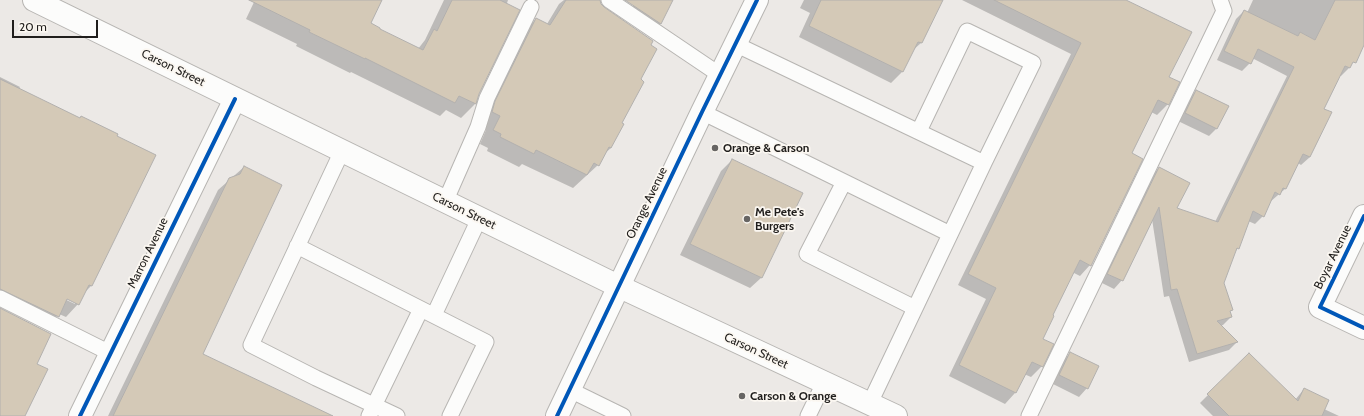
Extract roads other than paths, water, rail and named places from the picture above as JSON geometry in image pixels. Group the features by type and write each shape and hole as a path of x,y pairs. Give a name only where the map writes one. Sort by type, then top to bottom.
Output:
{"street":[{"name":"Carson Street","path":"34,0 479,219 618,286 896,416"},
{"name":"Orange Avenue","path":"557,416 618,286 757,0"},
{"name":"Marron Avenue","path":"80,416 235,99"},
{"name":"Boyar Avenue","path":"1364,216 1320,307 1364,328"}],"lane":[{"path":"610,0 720,75"},
{"path":"1029,416 1224,11 1220,0"},
{"path":"445,202 478,127 487,98 531,7"},
{"path":"870,403 984,162 1033,63 967,31 919,131"},
{"path":"735,44 984,162"},
{"path":"702,112 950,234"},
{"path":"342,151 251,345 316,378 372,410 397,416"},
{"path":"844,182 807,254 915,308"},
{"path":"372,410 479,219"},
{"path":"297,246 486,342 450,416"},
{"path":"0,298 110,353"},
{"path":"808,416 824,383"},
{"path":"570,390 623,416"}],"place":[{"name":"Orange & Carson","path":"715,148"},
{"name":"Me Pete's Burgers","path":"747,219"},
{"name":"Carson & Orange","path":"742,396"}]}
